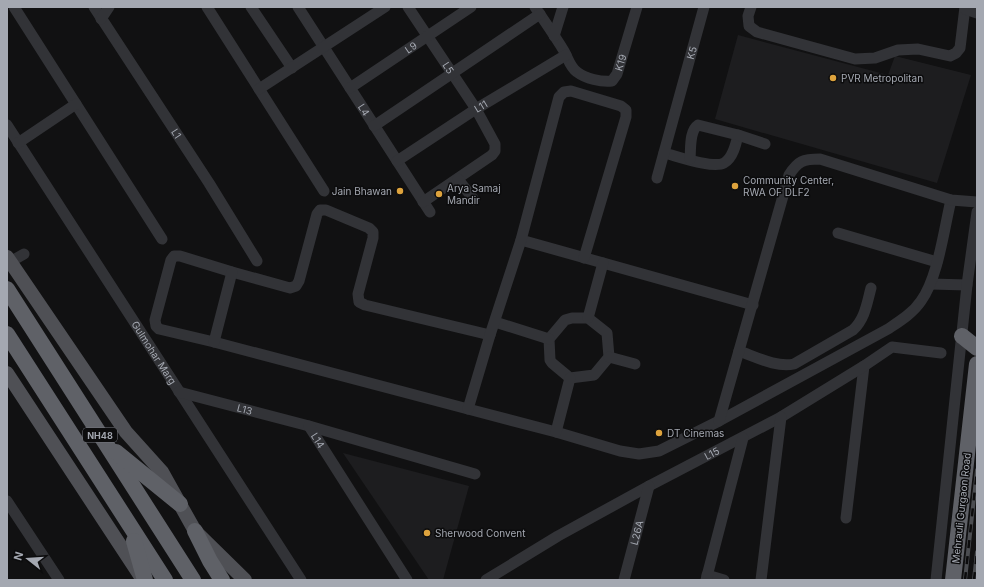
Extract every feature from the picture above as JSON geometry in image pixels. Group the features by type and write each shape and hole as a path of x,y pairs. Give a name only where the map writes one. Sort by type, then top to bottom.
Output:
{"highway":[{"name":"NH48","path":"7,290 193,580"},
{"name":"NH48","path":"7,334 165,580"},
{"path":"962,336 977,348"},
{"name":"Mehrauli Gurgaon Road","path":"953,580 970,482 977,364"},
{"path":"106,444 180,504"},
{"path":"128,522 144,580"},
{"path":"195,531 210,561 222,580"}],"main road":[{"path":"9,259 126,432 162,472 195,531 245,580"},
{"path":"7,373 144,580"}],"street":[{"path":"14,7 162,238"},
{"name":"L1","path":"94,7 205,177 257,261"},
{"path":"101,19 109,7"},
{"path":"207,7 324,191"},
{"path":"251,7 292,68"},
{"name":"L4","path":"298,7 430,212"},
{"path":"259,89 385,7"},
{"name":"L5","path":"408,7 476,110 495,144 495,151 492,155 458,179"},
{"name":"L9","path":"350,88 471,7"},
{"path":"554,36 563,7"},
{"name":"K19","path":"566,55 570,64 576,71 587,77 604,82 612,81 617,74 637,7"},
{"name":"K5","path":"657,178 704,7"},
{"path":"751,7 748,16 749,26 757,32 855,59 876,58 898,50 918,49 950,56 956,53 960,48 965,8 977,13"},
{"path":"374,126 452,74 538,10 566,55"},
{"name":"L11","path":"397,161 476,110 566,55"},
{"path":"468,409 494,322 521,240 559,97 564,92 571,91 621,106 626,110 626,117 584,258"},
{"path":"18,143 76,104"},
{"name":"Gulmohar Marg","path":"7,125 301,580"},
{"path":"690,159 692,132 698,125 738,135 765,144"},
{"path":"664,152 709,164 717,164 725,162 731,156 738,135"},
{"path":"719,420 790,175 796,165 807,159 820,159 951,200 977,202"},
{"path":"423,202 458,179 474,200"},
{"path":"490,335 364,305 359,302 358,294 374,238 373,232 369,228 326,210 320,210 317,214 299,281 296,286 290,288 180,256 174,256 171,260 155,320 156,326 159,329 214,342 556,432 620,451 639,454 659,451 888,328 908,315 921,301 932,280 951,200"},
{"path":"936,580 977,212"},
{"path":"838,233 937,262"},
{"path":"521,240 753,305"},
{"path":"9,259 24,254"},
{"path":"588,318 603,263"},
{"path":"214,342 232,272"},
{"path":"932,280 968,282"},
{"path":"739,351 787,366 794,364 853,330 863,318 871,288"},
{"path":"572,318 588,318 607,333 609,357 594,376 570,378 550,360 549,339 564,320 572,318"},
{"path":"494,322 549,339"},
{"name":"L15","path":"486,580 558,536 649,486 781,417 892,347 942,353"},
{"path":"609,357 635,364"},
{"path":"846,518 864,366"},
{"path":"556,432 570,378"},
{"name":"L13","path":"179,392 309,426"},
{"path":"762,580 781,417"},
{"name":"L14","path":"309,426 475,474"},
{"name":"L14","path":"309,426 407,580"},
{"path":"724,580 706,578 743,438"},
{"name":"L26A","path":"624,580 649,486"},
{"path":"7,501 59,580"}],"shaded area":[{"path":"738,35 888,75 895,56 971,75 937,183 715,119"},
{"name":"Sherwood Convent","path":"343,453 469,486 443,580 429,580"}],"railway":[{"path":"965,580 977,470"},
{"path":"974,580 977,552"}],"place":[{"name":"PVR Metropolitan","path":"833,78"},
{"name":"Community Center, RWA OF DLF2","path":"735,186"},
{"name":"Jain Bhawan","path":"400,191"},
{"name":"Arya Samaj Mandir","path":"439,194"},
{"name":"DT Cinemas","path":"659,433"},
{"name":"Sherwood Convent","path":"427,533"}]}
